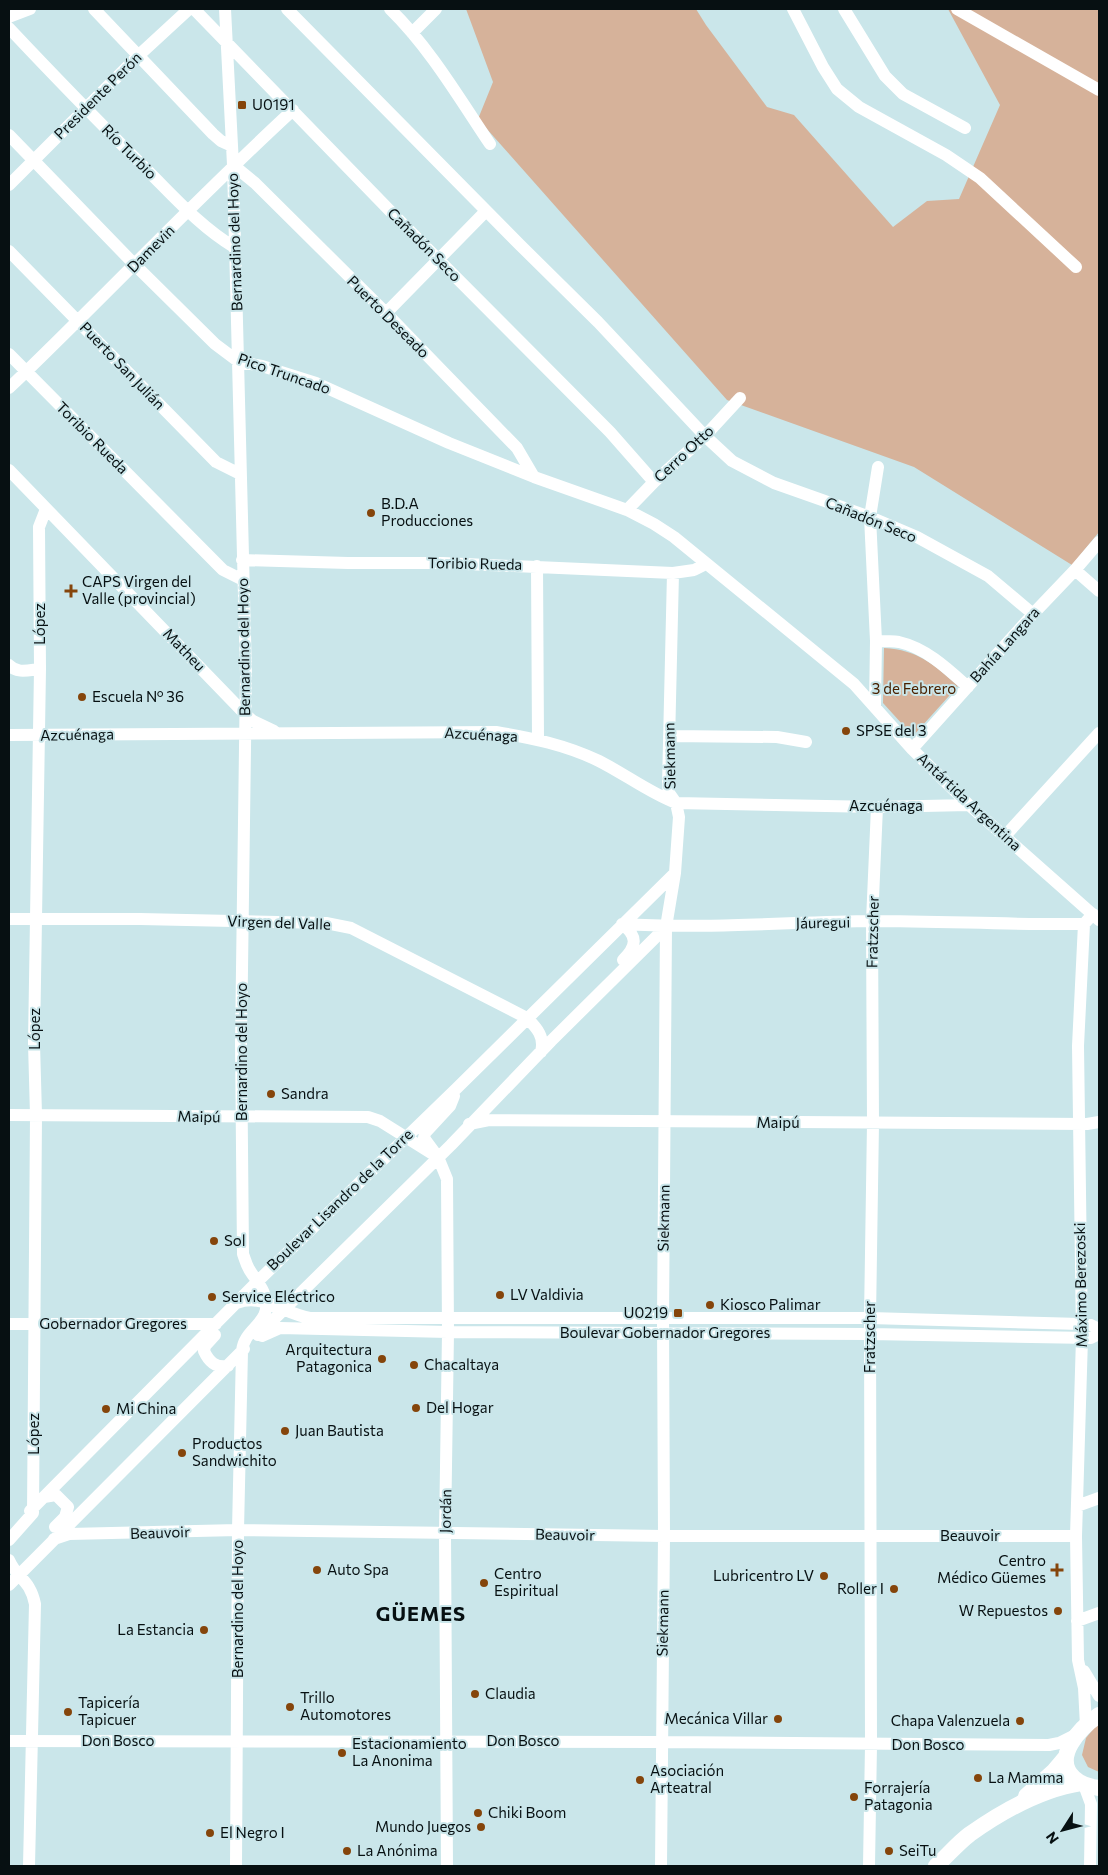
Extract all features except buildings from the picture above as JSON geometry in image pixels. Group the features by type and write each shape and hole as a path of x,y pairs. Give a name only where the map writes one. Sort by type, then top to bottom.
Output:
{"main road":[{"path":"1005,1813 1037,1788 1054,1771 1083,1729 1099,1715"},
{"path":"1065,1757 1065,1766 1069,1772 1088,1785"},
{"path":"936,1866 969,1835 1005,1813 1052,1791 1088,1785"}],"street":[{"path":"9,16 30,9"},
{"path":"94,9 213,134 221,141 232,146"},
{"name":"Presidente Perón","path":"9,185 138,56 188,9"},
{"name":"Cañadón Seco","path":"194,9 394,215 610,432 654,482"},
{"name":"Bernardino del Hoyo","path":"226,9 239,362 246,714 242,1118 243,1254 248,1268 263,1289 267,1303"},
{"name":"Cañadón Seco","path":"287,9 598,322 705,436 732,461 774,483 870,517 917,537 988,576 1033,614"},
{"path":"390,9 433,59 490,144"},
{"path":"412,33 436,9"},
{"path":"793,9 837,89 859,106 946,155 980,178 1076,266"},
{"path":"844,9 884,76 892,84 903,94 965,128"},
{"path":"957,9 1099,90"},
{"name":"Río Turbio","path":"9,28 85,109 188,211 217,237 234,247"},
{"name":"Damevin","path":"9,388 135,265 233,165 293,110"},
{"name":"Pico Truncado","path":"9,135 135,265 215,344 239,362 262,366 316,383 449,443 627,510 674,537 706,564"},
{"name":"Puerto Deseado","path":"233,165 255,183 386,313 517,448 534,476"},
{"path":"386,313 486,211"},
{"name":"Puerto San Julián","path":"9,251 216,462 240,474"},
{"name":"Toribio Rueda","path":"9,354 223,570 243,580"},
{"name":"Cerro Otto","path":"627,510 654,482 705,436 740,398"},
{"path":"875,706 876,641 870,517 878,467"},
{"name":"Matheu","path":"9,470 246,714 262,726 282,733"},
{"name":"López","path":"33,1508 36,1115 34,1043 40,736 39,527 46,509"},
{"name":"Bahía Langara","path":"912,749 1099,542"},
{"name":"Toribio Rueda","path":"242,560 348,563 443,562 673,573 694,570 706,564"},
{"name":"Antártida Argentina","path":"706,564 854,684 912,749 969,805 1005,836 1092,919"},
{"path":"537,566 538,739"},
{"path":"1075,570 1099,591"},
{"name":"Siekmann","path":"661,1866 664,1536 662,1319 666,1122 666,927 675,872 679,817 676,803 669,793 668,786 673,573"},
{"path":"876,641 898,642 922,651 942,664 968,686"},
{"path":"9,665 13,670 18,671 40,669"},
{"name":"Azcuénaga","path":"9,736 496,732 558,744 599,761 654,794 676,803 877,807 969,805"},
{"path":"1005,836 1099,733"},
{"path":"669,736 777,737 806,742"},
{"name":"Fratzscher","path":"869,1866 871,1744 870,1318 873,1123 872,922 877,807"},
{"name":"Boulevar Lisandro de la Torre","path":"9,1531 258,1281 405,1136 456,1089 675,872"},
{"name":"Jáuregui","path":"622,924 666,927 872,922 1012,924 1092,919"},
{"name":"Máximo Berezoski","path":"1083,1729 1084,1695 1078,1660 1076,1536 1081,1324 1091,1124 1078,1046 1092,919"},
{"name":"Virgen del Valle","path":"9,920 326,923 351,928 527,1018"},
{"path":"595,999 608,974 631,952 634,945 630,930 622,924"},
{"path":"9,1585 666,927"},
{"path":"527,1018 540,1034 543,1044 541,1052"},
{"name":"Jordán","path":"447,1866 447,1179 438,1157 424,1138 425,1133 450,1106 456,1089"},
{"name":"Maipú","path":"9,1115 242,1118 368,1117 380,1121 438,1157"},
{"name":"Maipú","path":"469,1124 489,1120 1091,1124"},
{"name":"Boulevar Gobernador Gregores","path":"236,1303 251,1300 267,1303 292,1314 310,1318 448,1316 662,1319 870,1318 1081,1324"},
{"path":"228,1366 217,1366 209,1360 204,1351 204,1346 234,1315 236,1303"},
{"path":"247,1347 244,1339 264,1317 267,1303"},
{"name":"Gobernador Gregores","path":"9,1324 216,1324"},
{"path":"1081,1324 1091,1325 1099,1329"},
{"name":"Boulevar Gobernador Gregores","path":"247,1347 280,1328 448,1332 870,1334 1082,1338"},
{"path":"1082,1338 1091,1338 1099,1334"},
{"name":"Bernardino del Hoyo","path":"236,1866 238,1530 247,1347"},
{"path":"9,1562 20,1567 32,1562 39,1542 61,1522 68,1511 68,1507 56,1495 44,1497"},
{"path":"1077,1506 1099,1498"},
{"path":"9,1540 33,1514 33,1508"},
{"name":"Beauvoir","path":"54,1539 74,1534 238,1530 664,1536 1076,1536"},
{"path":"9,1562 33,1593 35,1604 29,1866"},
{"path":"1077,1621 1099,1613"},
{"name":"Máximo Berezoski","path":"1078,1660 1099,1696"},
{"path":"1038,1745 1059,1743 1083,1729"},
{"name":"Don Bosco","path":"9,1740 1038,1745"},
{"path":"1038,1745 1054,1750 1065,1757"},
{"path":"1088,1785 1091,1819 1090,1866"},
{"path":"1091,1819 1093,1804 1099,1797"}],"green space":[{"path":"466,9 696,9 767,107 794,115 893,227 927,201 959,199 1000,105 948,9 1099,9 1099,532 1072,565 914,467 727,400 478,119 493,82"},
{"name":"3 de Febrero","path":"884,648 896,649 916,655 933,665 958,686 913,736 883,703"},
{"path":"1099,1722 1099,1772 1088,1767 1082,1755 1086,1738"}],"place":[{"name":"U0191","path":"242,105"},
{"name":"B.D.A Producciones","path":"371,513"},
{"name":"CAPS Virgen del Valle (provincial)","path":"71,591"},
{"name":"Escuela Nº 36","path":"82,697"},
{"name":"SPSE del 3","path":"846,731"},
{"name":"Sandra","path":"271,1094"},
{"name":"Sol","path":"214,1241"},
{"name":"LV Valdivia","path":"500,1295"},
{"name":"Service Eléctrico","path":"212,1297"},
{"name":"Kiosco Palimar","path":"710,1305"},
{"name":"U0219","path":"678,1313"},
{"name":"Arquitectura Patagonica","path":"382,1359"},
{"name":"Chacaltaya","path":"414,1365"},
{"name":"Del Hogar","path":"416,1408"},
{"name":"Mi China","path":"106,1409"},
{"name":"Juan Bautista","path":"285,1431"},
{"name":"Productos Sandwichito","path":"182,1453"},
{"name":"Auto Spa","path":"317,1570"},
{"name":"Centro Médico Güemes","path":"1057,1570"},
{"name":"Lubricentro LV","path":"824,1576"},
{"name":"Centro Espiritual","path":"484,1583"},
{"name":"Roller I","path":"894,1589"},
{"name":"W Repuestos","path":"1058,1611"},
{"name":"La Estancia","path":"204,1630"},
{"name":"Claudia","path":"475,1694"},
{"name":"Trillo Automotores","path":"290,1707"},
{"name":"Tapicería Tapicuer","path":"68,1712"},
{"name":"Mecánica Villar","path":"778,1719"},
{"name":"Chapa Valenzuela","path":"1020,1721"},
{"name":"Estacionamiento La Anonima","path":"342,1753"},
{"name":"La Mamma","path":"978,1778"},
{"name":"Asociación Arteatral","path":"640,1780"},
{"name":"Forrajería Patagonia","path":"854,1797"},
{"name":"Chiki Boom","path":"478,1813"},
{"name":"Mundo Juegos","path":"481,1827"},
{"name":"El Negro I","path":"210,1833"},
{"name":"La Anónima","path":"347,1851"},
{"name":"SeiTu","path":"889,1851"}],"district":[{"name":"GÜEMES","path":"421,1614"}]}
